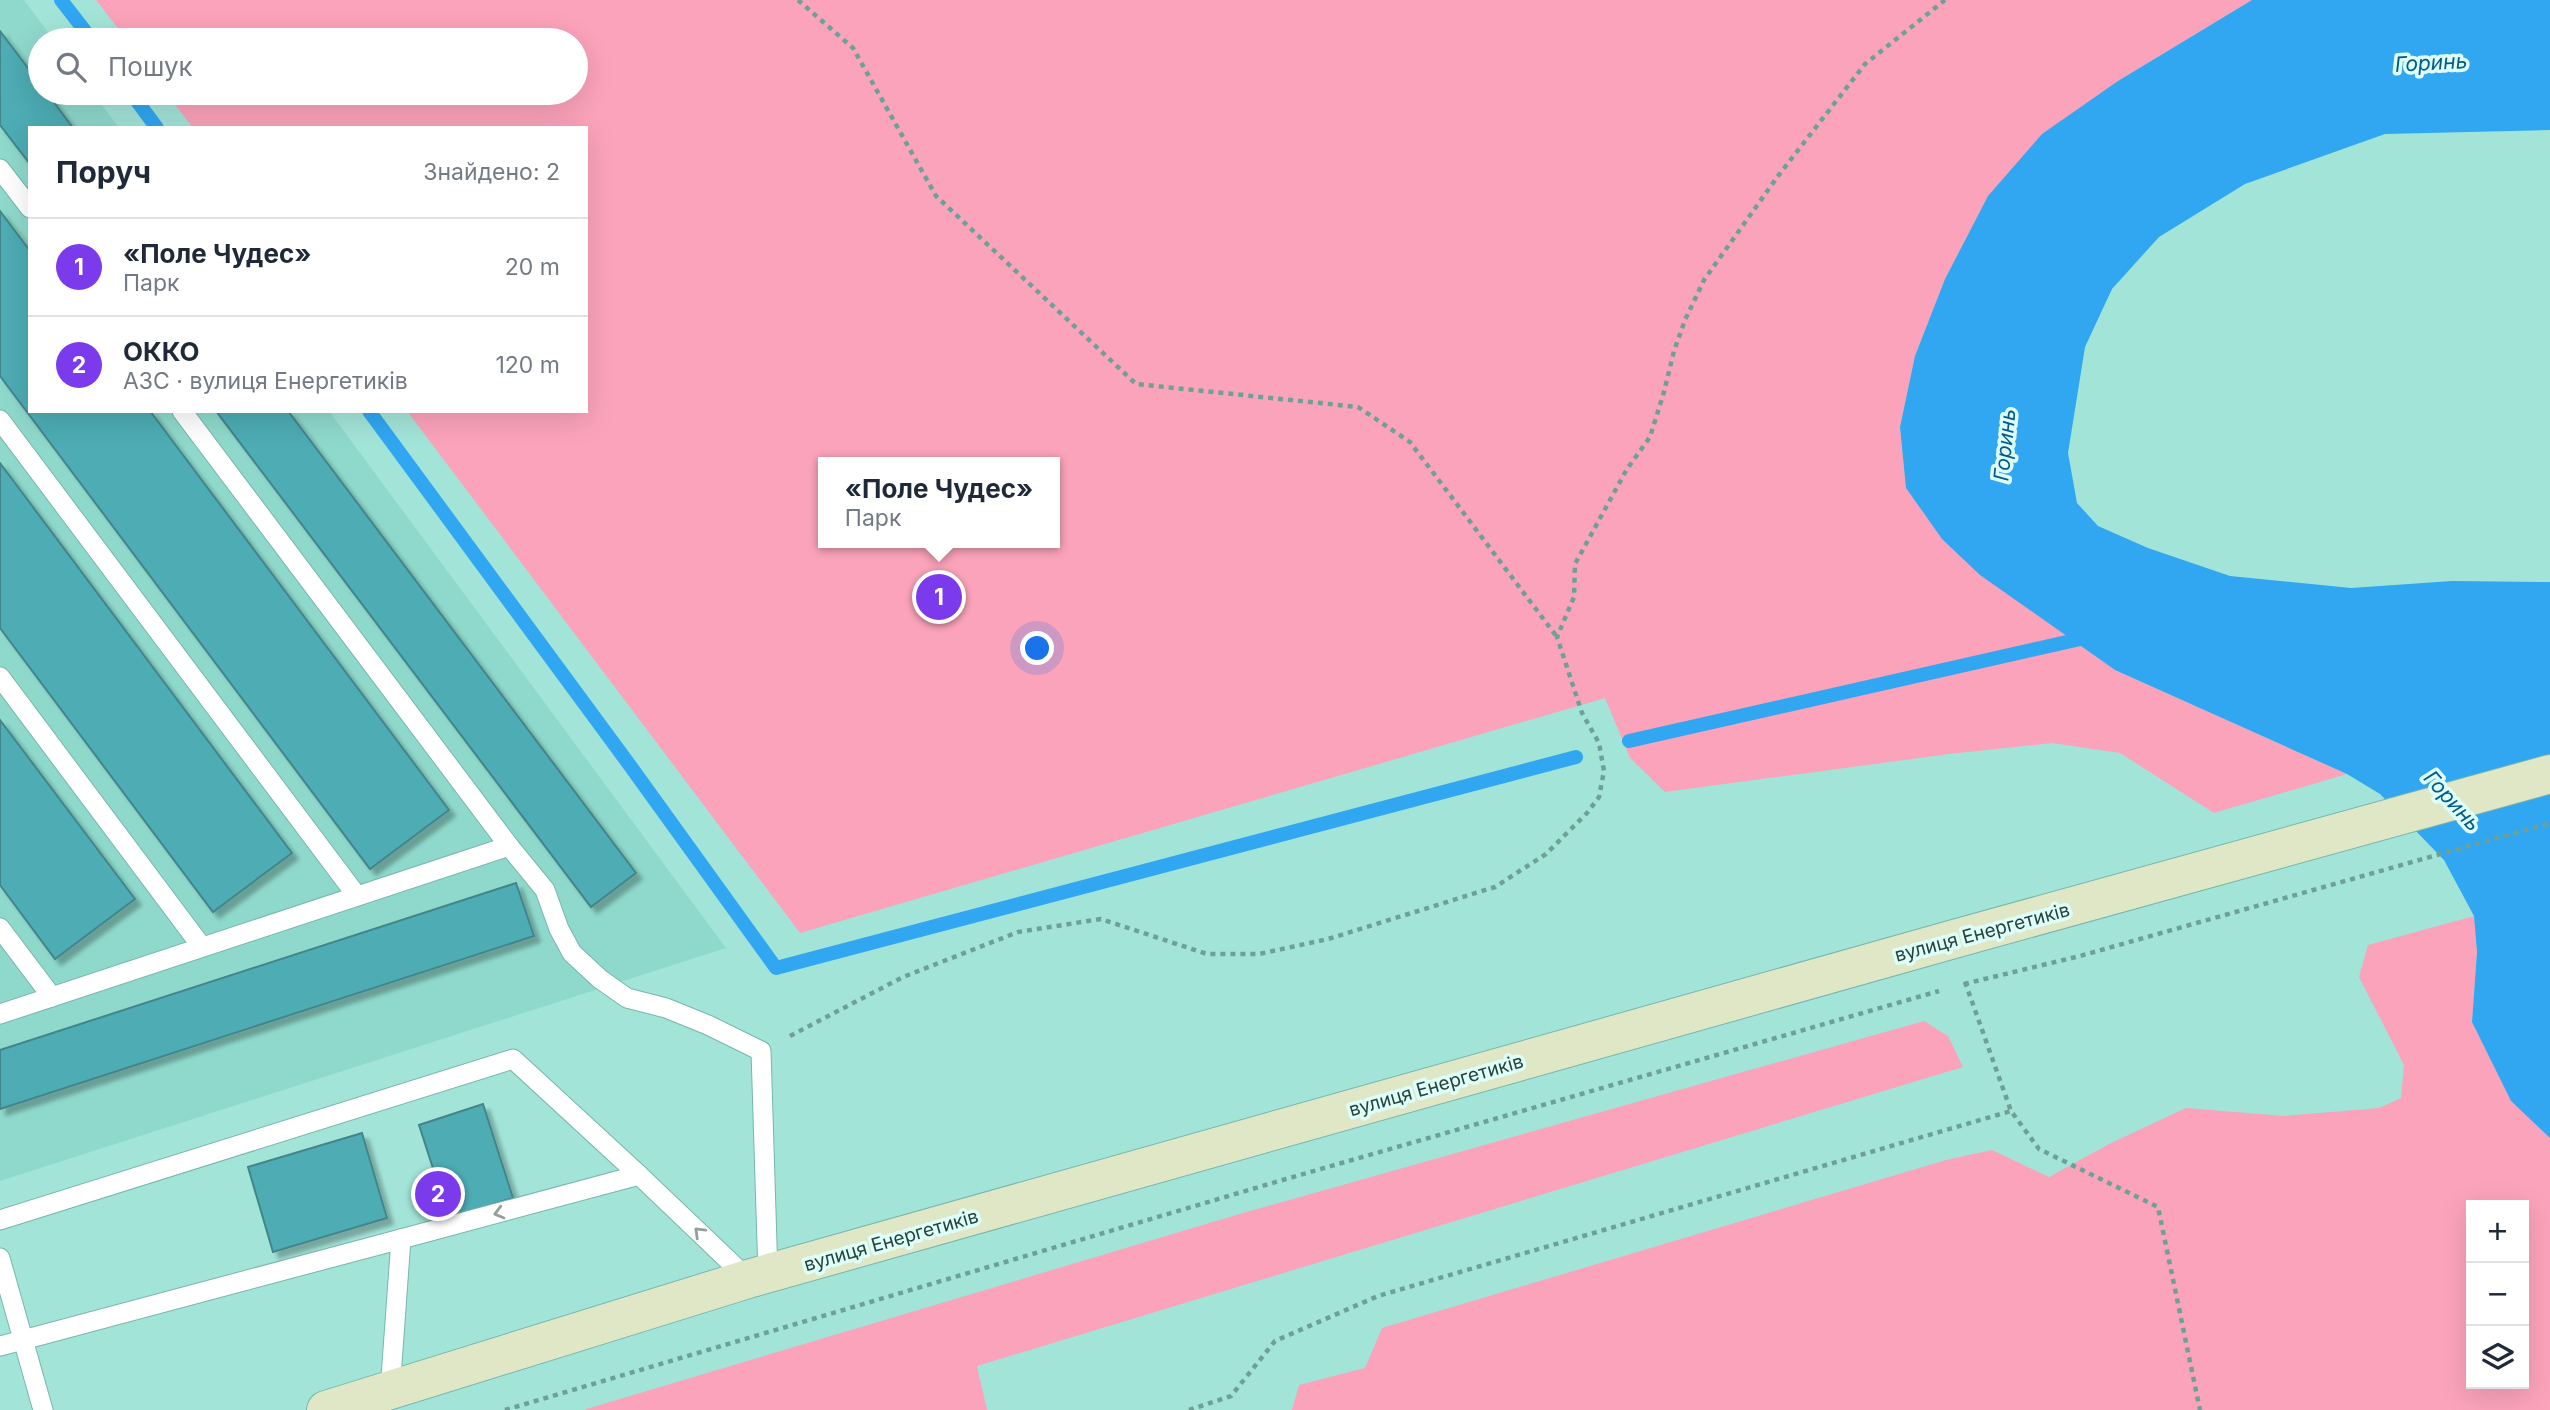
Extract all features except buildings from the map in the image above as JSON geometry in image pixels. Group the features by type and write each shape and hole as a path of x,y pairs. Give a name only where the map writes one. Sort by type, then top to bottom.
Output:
{"main road":[{"name":"вулиця Енергетиків","path":"326,1410 758,1277 1954,939 2550,774"}],"lane":[{"path":"0,169 28,205"},
{"path":"184,413 509,846 545,890 559,929 572,953 600,979 627,998 666,1008 761,1051 758,1277"},
{"path":"0,420 357,896"},
{"path":"0,677 202,947"},
{"path":"0,1014 509,846"},
{"path":"0,928 52,997"},
{"path":"0,1220 513,1059 639,1175 758,1277"},
{"path":"0,1346 639,1175"},
{"path":"390,1391 401,1239"},
{"path":"0,1258 43,1410"}],"path":[{"path":"761,1051 903,977 1018,932 1101,919 1207,954 1259,954 1328,939 1495,887 1546,854 1587,813 1599,797 1604,771 1599,743 1583,713 1557,637 1410,442 1358,407 1136,384 936,196 853,48 798,0"},
{"path":"1557,637 1574,597 1575,564 1627,469 1650,437 1674,351 1704,280 1778,176 1865,64 1945,0"},
{"path":"505,1410 1286,1179 1966,984 2080,956 2550,822"},
{"path":"1954,939 1966,984 2011,1111 2039,1149 2158,1207 2200,1410"},
{"path":"1189,1410 1231,1395 1275,1340 1378,1296 2011,1111"}],"shaded area":[{"path":"0,0 24,0 45,28 28,28 28,105 102,105 118,126 28,126 28,413 330,413 726,948 0,1181"},
{"path":"96,0 2252,0 2118,81 1988,196 1945,279 1915,356 1900,427 1906,488 1942,539 2115,670 2347,774 2214,813 2120,753 2052,743 1665,792 1630,758 1605,698 800,933 409,413 588,413 588,126 191,126 175,105 588,105 588,28 118,28"},
{"path":"2474,916 2477,952 2472,1022 2511,1101 2550,1138 2550,1410 1292,1410 1299,1385 1365,1368 1382,1328 1946,1160 1992,1150 2049,1177 2109,1144 2186,1108 2284,1116 2379,1108 2401,1098 2404,1065 2359,977 2368,945"},
{"path":"1924,1021 1948,1036 1963,1067 977,1366 987,1410 583,1410 1243,1213"}],"water":[{"name":"Горинь","path":"2252,0 2550,0 2550,130 2385,134 2245,184 2159,237 2112,289 2085,347 2068,453 2077,503 2098,526 2148,548 2230,576 2351,588 2452,581 2550,582 2550,1138 2511,1101 2472,1022 2477,952 2474,916 2444,860 2380,794 2347,774 2115,670 1980,575 1942,539 1906,488 1900,427 1915,356 1945,279 1988,196 2042,134 2118,81"}],"waterway":[{"path":"61,0 83,28"},
{"path":"140,105 156,126"},
{"path":"370,413 776,968 1576,757"},
{"path":"1629,741 2089,637"}],"place":[{"name":"«Поле Чудес»","path":"939,597"},
{"name":"ОККО","path":"438,1194"}]}
